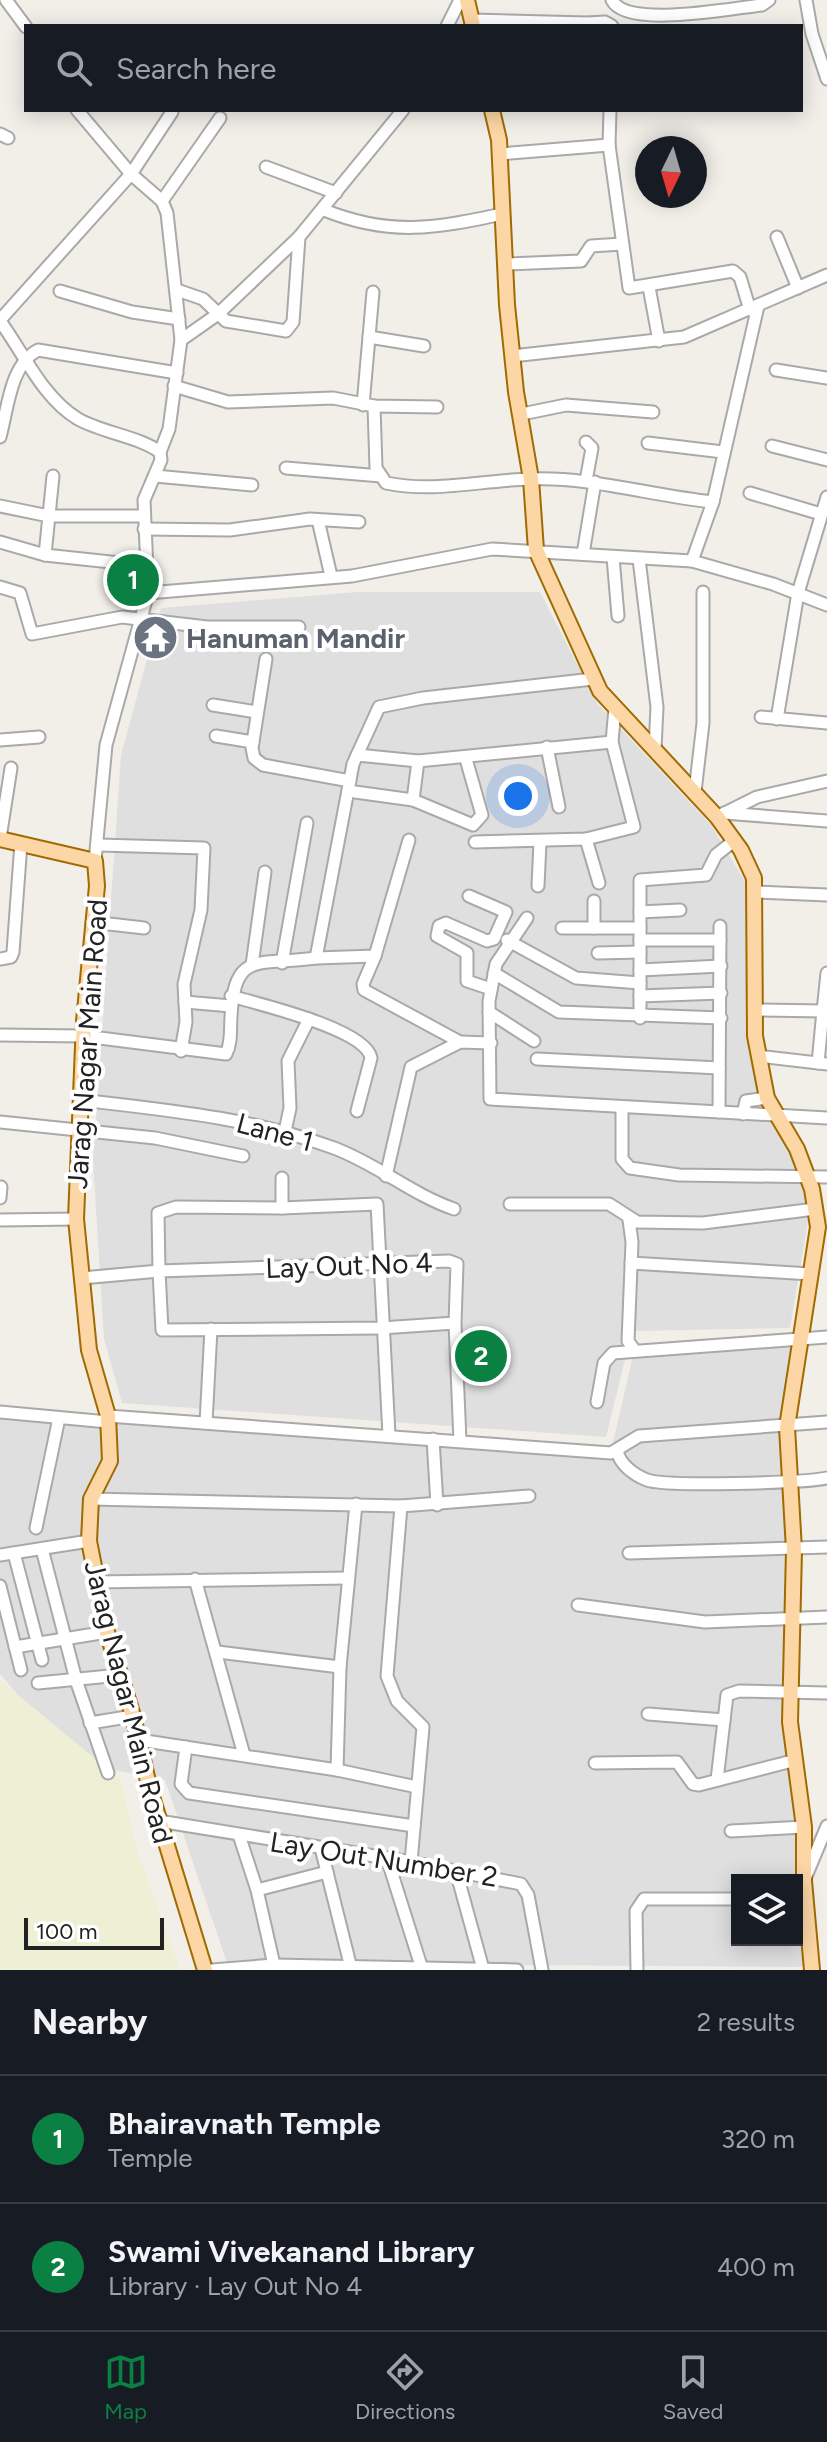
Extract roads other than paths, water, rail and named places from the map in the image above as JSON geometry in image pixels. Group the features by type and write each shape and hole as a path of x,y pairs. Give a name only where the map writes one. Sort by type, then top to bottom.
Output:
{"main road":[{"path":"467,0 473,23"},
{"path":"492,112 500,154 512,356 531,479 536,550 593,679 615,708 720,815 754,878 754,1010 758,1056 774,1115 797,1149 822,1244 811,1274 787,1427 794,1550 794,1619 789,1693 804,1827 803,1888"},
{"path":"0,839 95,861"},
{"name":"Jarag Nagar Main Road","path":"95,861 97,886 84,1036 76,1219 89,1350 108,1419 110,1461 91,1499 89,1541 107,1632 133,1716 159,1821 205,1970"},
{"path":"803,1914 812,1970"}],"street":[{"path":"6,0 24,24"},
{"path":"448,24 460,0"},
{"path":"612,0 619,10 640,17 762,5 769,0"},
{"path":"806,0 812,34 827,79"},
{"path":"473,23 608,24"},
{"path":"79,112 131,174 162,201 167,213 181,340 169,429 160,452 161,460 147,488 144,522 148,593 106,745 99,845 95,861"},
{"path":"160,452 114,435 64,409 50,395 0,321 131,174 172,112"},
{"path":"181,340 218,314 299,237 401,112"},
{"path":"610,112 609,145 629,288 737,272 754,308 713,502 692,561"},
{"path":"162,201 220,118"},
{"path":"500,154 609,145"},
{"path":"266,167 336,193"},
{"path":"324,210 391,229 450,225 503,214"},
{"path":"177,290 203,299 218,314 234,323 279,332 291,326 299,237"},
{"path":"777,237 798,288"},
{"path":"505,264 581,261 591,246 622,244"},
{"path":"512,356 684,337 827,275"},
{"path":"649,287 659,341"},
{"path":"60,291 132,312 179,319"},
{"path":"373,292 369,337 369,406 376,468 386,483 433,488 531,479 590,482 713,502"},
{"path":"369,337 424,346"},
{"path":"0,437 18,370 25,356 38,350 56,350 177,373"},
{"path":"776,370 827,378"},
{"path":"174,386 228,402 333,398 369,406 437,407"},
{"path":"522,414 566,405 653,412"},
{"path":"583,554 592,448 586,442"},
{"path":"648,443 723,452"},
{"path":"772,446 827,460"},
{"path":"286,468 381,476"},
{"path":"45,555 53,476"},
{"path":"155,476 252,485"},
{"path":"750,493 821,514"},
{"path":"777,719 798,593 827,497"},
{"path":"0,506 49,516 230,530 318,520 359,522"},
{"path":"318,520 331,576"},
{"path":"0,542 45,555 148,566"},
{"path":"148,593 352,576 492,549 692,561 798,593 827,605"},
{"path":"613,557 618,616"},
{"path":"639,559 657,707 655,749"},
{"path":"0,587 20,593 32,634 96,619 142,619 207,627 299,627"},
{"path":"695,792 703,723 706,643 703,592"},
{"path":"266,659 252,755 263,765 413,800 466,824 479,823 482,815 466,759"},
{"path":"316,958 349,786 357,755 375,713 387,703 593,679"},
{"path":"213,705 257,712"},
{"path":"475,842 586,839 634,827 612,742 615,708"},
{"path":"761,717 827,723"},
{"path":"216,736 253,742"},
{"path":"0,740 39,737"},
{"path":"357,755 418,761 466,759 547,747 612,742"},
{"path":"547,747 559,807"},
{"path":"413,800 418,761"},
{"path":"0,839 11,768"},
{"path":"720,815 767,794 827,781"},
{"path":"720,815 827,821"},
{"path":"282,963 307,823"},
{"path":"586,839 599,883"},
{"path":"409,840 375,956 363,984 364,990 460,1042 484,1043"},
{"path":"640,1018 640,880 706,875 716,855 735,840"},
{"path":"538,886 540,842"},
{"path":"0,959 11,957 13,952 21,843"},
{"path":"99,845 204,848 201,910 184,984 181,1051"},
{"path":"252,965 265,872"},
{"path":"756,892 827,895"},
{"path":"469,896 504,910 506,916 494,973 483,987"},
{"path":"594,901 594,928"},
{"path":"640,912 680,910"},
{"path":"483,987 467,981 467,953 438,938 439,926 446,923 487,941 503,938 527,918"},
{"path":"92,922 144,928"},
{"path":"719,1112 720,926"},
{"path":"562,928 594,928 640,940 720,940"},
{"path":"503,938 576,978 640,983"},
{"path":"598,953 640,940"},
{"path":"0,1035 84,1036 181,1051 226,1054 231,1001 238,974 252,965 375,956"},
{"path":"640,970 721,966"},
{"path":"494,973 559,1012 640,1018 721,1018"},
{"path":"758,1056 822,1064 827,973"},
{"path":"483,987 489,1012 484,1043 490,1099 622,1109 827,1118"},
{"path":"640,996 721,993"},
{"path":"185,1002 231,1001 309,1019 363,1044 370,1052 357,1111"},
{"path":"754,1010 825,1011"},
{"path":"489,1012 534,1041"},
{"path":"285,1131 290,1108 288,1061 309,1019"},
{"path":"386,1176 411,1067 460,1042"},
{"path":"537,1059 719,1068"},
{"path":"743,1114 746,1101 767,1098"},
{"name":"Lane 1","path":"81,1100 209,1116 285,1131 338,1149 429,1201 454,1209"},
{"path":"622,1109 622,1159 630,1168 679,1175 827,1177"},
{"path":"0,1122 155,1138 243,1156"},
{"path":"282,1178 282,1208"},
{"path":"0,1198 1,1187"},
{"path":"389,1435 381,1328 382,1262 377,1204 282,1208 176,1207 158,1213 162,1330 381,1328 455,1323"},
{"path":"510,1204 609,1204 629,1220 703,1223 815,1209"},
{"path":"0,1220 76,1219"},
{"path":"625,1352 631,1263 629,1220"},
{"name":"Lay Out No 4","path":"82,1278 159,1271 382,1262 449,1261 457,1264 455,1323 460,1441"},
{"path":"631,1263 811,1274"},
{"path":"206,1423 211,1329"},
{"path":"597,1402 604,1363 625,1352 827,1337"},
{"path":"0,1412 59,1418 206,1423 614,1452 639,1436 827,1422"},
{"path":"36,1528 59,1418"},
{"path":"433,1439 437,1505"},
{"path":"614,1452 628,1467 651,1481 792,1482 827,1478"},
{"path":"91,1499 401,1506 529,1496"},
{"path":"337,1770 340,1667 356,1504"},
{"path":"401,1506 387,1676 397,1701 423,1727 411,1862"},
{"path":"0,1555 89,1541"},
{"path":"629,1553 827,1547"},
{"path":"42,1549 76,1680 108,1773"},
{"path":"14,1553 42,1660"},
{"path":"96,1582 347,1578"},
{"path":"195,1579 218,1652 244,1755"},
{"path":"0,1586 21,1670"},
{"path":"578,1605 670,1620 827,1617"},
{"path":"15,1647 107,1632"},
{"path":"218,1652 340,1667"},
{"path":"38,1683 120,1675"},
{"path":"717,1780 727,1695 732,1692 827,1693"},
{"path":"648,1714 724,1720"},
{"path":"90,1723 133,1716"},
{"path":"139,1740 337,1770 417,1787"},
{"path":"186,1747 181,1784 189,1793 414,1826"},
{"path":"595,1763 677,1762 693,1784 796,1760"},
{"name":"Lay Out Number 2","path":"159,1821 411,1862 521,1884 528,1895 542,1970"},
{"path":"804,1881 827,1826"},
{"path":"731,1831 804,1827"},
{"path":"239,1835 257,1890 274,1965"},
{"path":"321,1848 351,1968"},
{"path":"387,1858 422,1969"},
{"path":"456,1871 483,1969"},
{"path":"257,1890 327,1872"},
{"path":"637,1970 636,1911 644,1899 731,1899"},
{"path":"212,1970 274,1965 517,1970"}],"place":[{"name":"Bhairavnath Temple","path":"133,580"},
{"name":"Hanuman Mandir","path":"155,638"},
{"name":"Swami Vivekanand Library","path":"481,1356"}]}
